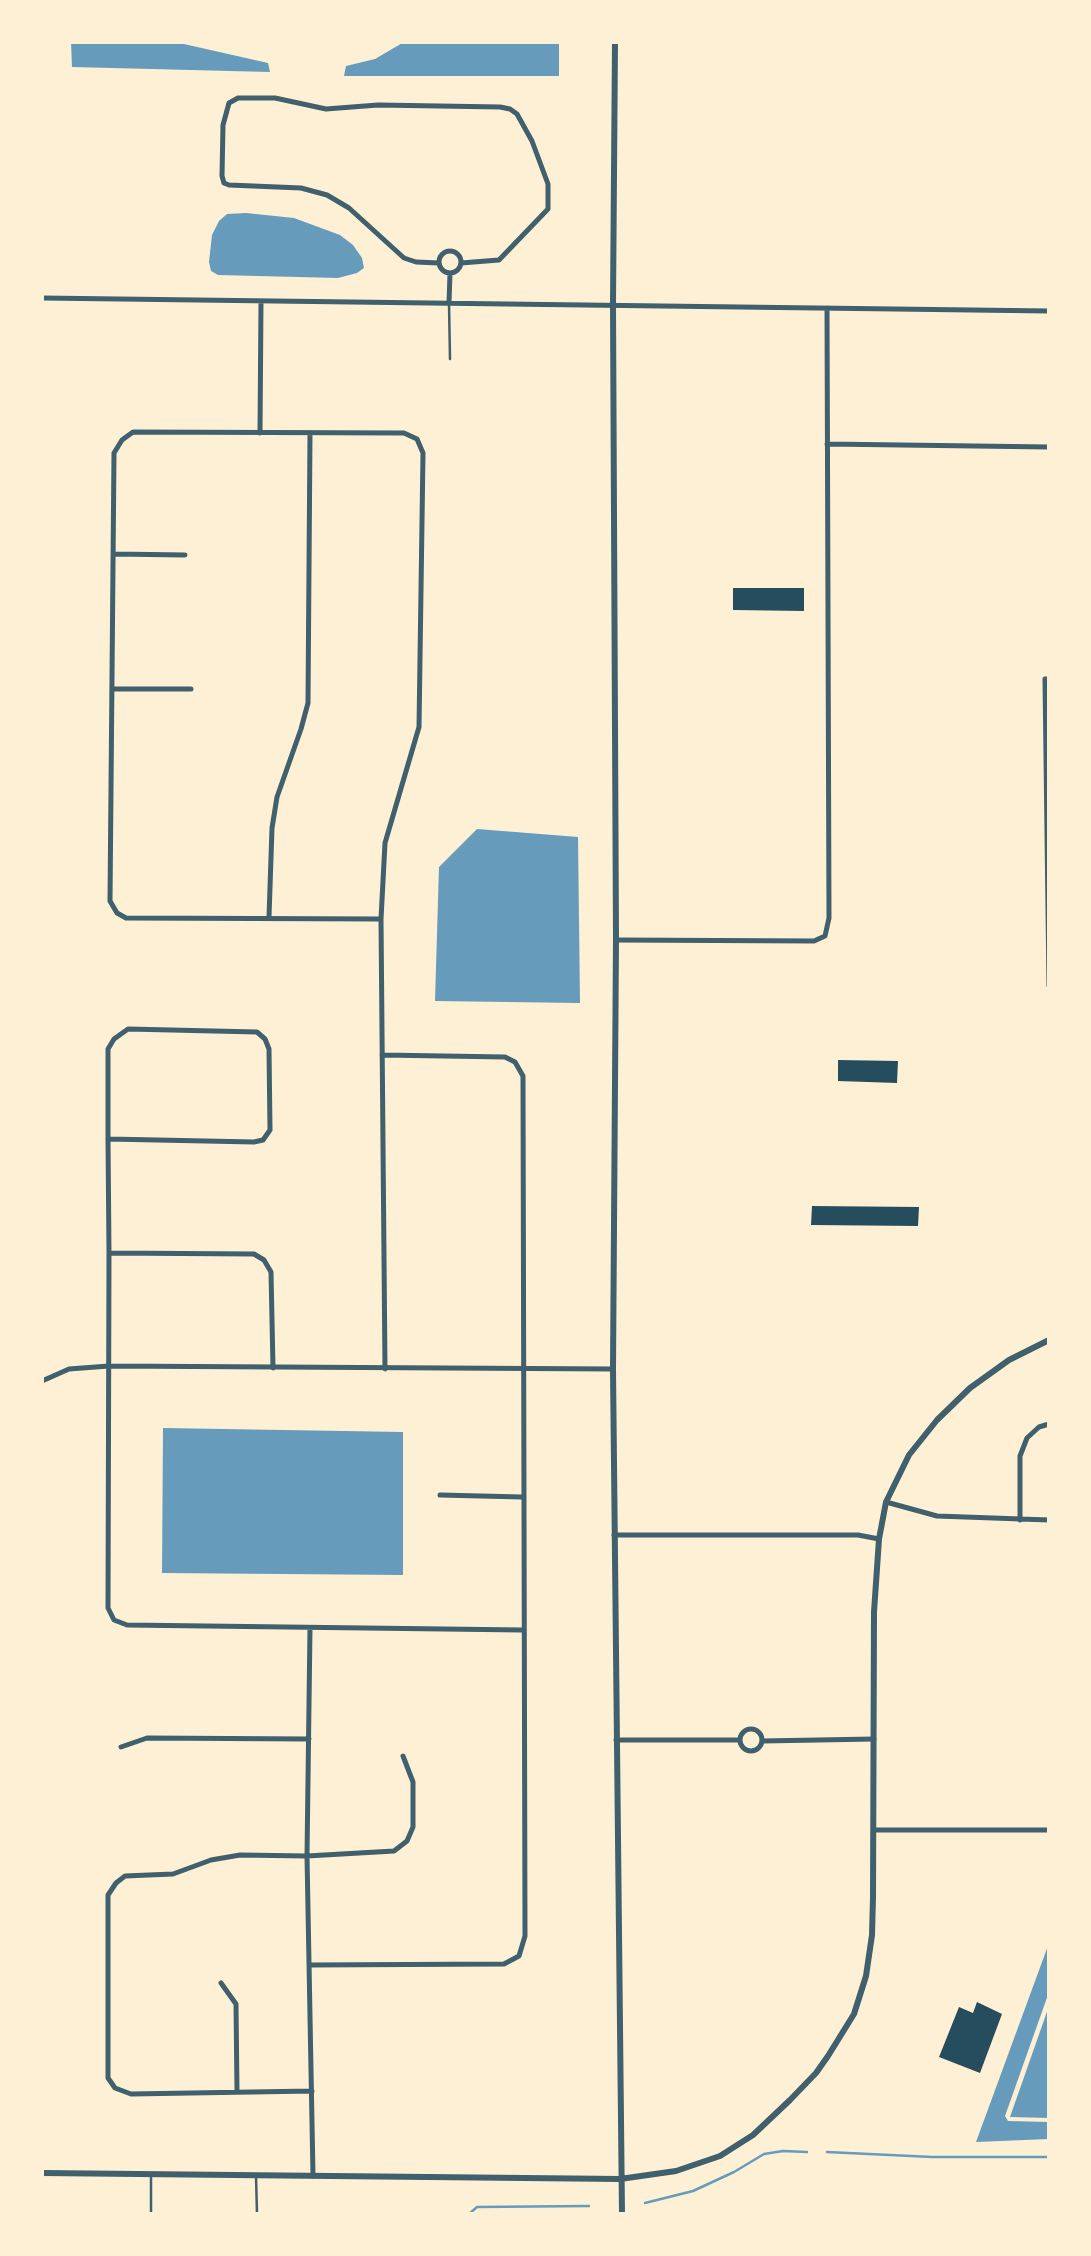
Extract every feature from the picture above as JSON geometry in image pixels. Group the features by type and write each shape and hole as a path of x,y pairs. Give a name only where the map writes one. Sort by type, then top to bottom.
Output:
{"street":[{"path":"615,42 613,304 616,940 613,1369 622,2213"},
{"path":"439,263 416,262 404,258 349,208 327,195 301,188 224,183 223,125 229,103 237,98 275,98 326,109 378,105 510,109 517,114 532,141 548,184 548,209 499,260 461,263"},
{"path":"450,251 458,255 461,263 457,270 450,273 442,270 439,263 442,255 450,251"},
{"path":"449,303 450,273"},
{"path":"42,298 1049,311"},
{"path":"260,433 261,302"},
{"path":"616,940 814,941 825,936 830,918 827,308"},
{"path":"380,919 126,918 117,914 110,901 114,453 122,440 133,432 404,433 417,439 423,453 419,727 385,843 380,919 385,1369"},
{"path":"269,917 272,828 277,797 308,703 310,433"},
{"path":"827,444 1049,447"},
{"path":"114,554 185,555"},
{"path":"1047,679 1049,986"},
{"path":"111,688 191,689"},
{"path":"107,1139 263,1140 270,1130 270,1049 265,1039 257,1032 128,1029 114,1039 108,1049 107,1139 108,1608 114,1620 127,1625 523,1630"},
{"path":"310,1965 504,1964 519,1956 525,1937 523,1076 515,1062 505,1057 382,1055"},
{"path":"109,1253 254,1254 264,1260 271,1272 273,1368"},
{"path":"42,2173 620,2179 676,2171 719,2156 753,2135 816,2073 854,2014 866,1976 872,1935 874,1612 879,1539 886,1502 909,1455 937,1420 970,1388 1009,1360 1049,1340"},
{"path":"42,1381 69,1369 109,1366 613,1369"},
{"path":"1020,1520 1020,1456 1027,1438 1039,1427 1049,1424"},
{"path":"440,1495 522,1497"},
{"path":"886,1502 937,1516 1049,1520"},
{"path":"614,1535 858,1535 879,1539"},
{"path":"310,1628 307,1856 313,2176"},
{"path":"751,1728 760,1734 762,1741 759,1747 752,1751 745,1749 739,1740 742,1733 751,1728"},
{"path":"121,1747 147,1738 309,1739"},
{"path":"762,1741 874,1739"},
{"path":"616,1740 739,1740"},
{"path":"312,2091 131,2094 116,2088 107,2078 108,1895 125,1876 173,1874 211,1860 240,1855 307,1856 379,1854 394,1851 407,1841 413,1827 413,1782 403,1756"},
{"path":"874,1830 1049,1830"},
{"path":"221,1983 236,2004 237,2092"}],"lane":[{"path":"449,303 450,359"},
{"path":"151,2175 151,2214"},
{"path":"256,2176 257,2214"}],"water":[{"path":"71,42 175,42 268,63 270,72 72,67"},
{"path":"404,42 559,42 559,76 344,76 346,66 375,59"},
{"path":"246,213 294,218 340,235 353,245 362,258 364,268 357,273 338,278 218,275 211,271 209,262 212,235 219,221 227,214"},
{"path":"477,829 578,837 580,1003 435,1001 439,867"},
{"path":"163,1428 403,1432 403,1575 162,1573"},
{"path":"1049,1943 1049,1992 1005,2116 1008,2121 1049,2122 1049,2139 976,2142"},
{"path":"1049,2006 1049,2118 1010,2117"}],"building":[{"path":"733,588 804,588 804,611 733,610"},
{"path":"838,1060 898,1061 897,1083 838,1081"},
{"path":"812,1206 919,1207 918,1226 811,1225"},
{"path":"977,2002 1002,2014 980,2073 939,2057 959,2007 973,2013"}],"waterway":[{"path":"645,2203 693,2191 764,2154 783,2151 807,2152"},
{"path":"827,2152 932,2157 1049,2157"},
{"path":"469,2214 477,2207 589,2206"}]}
